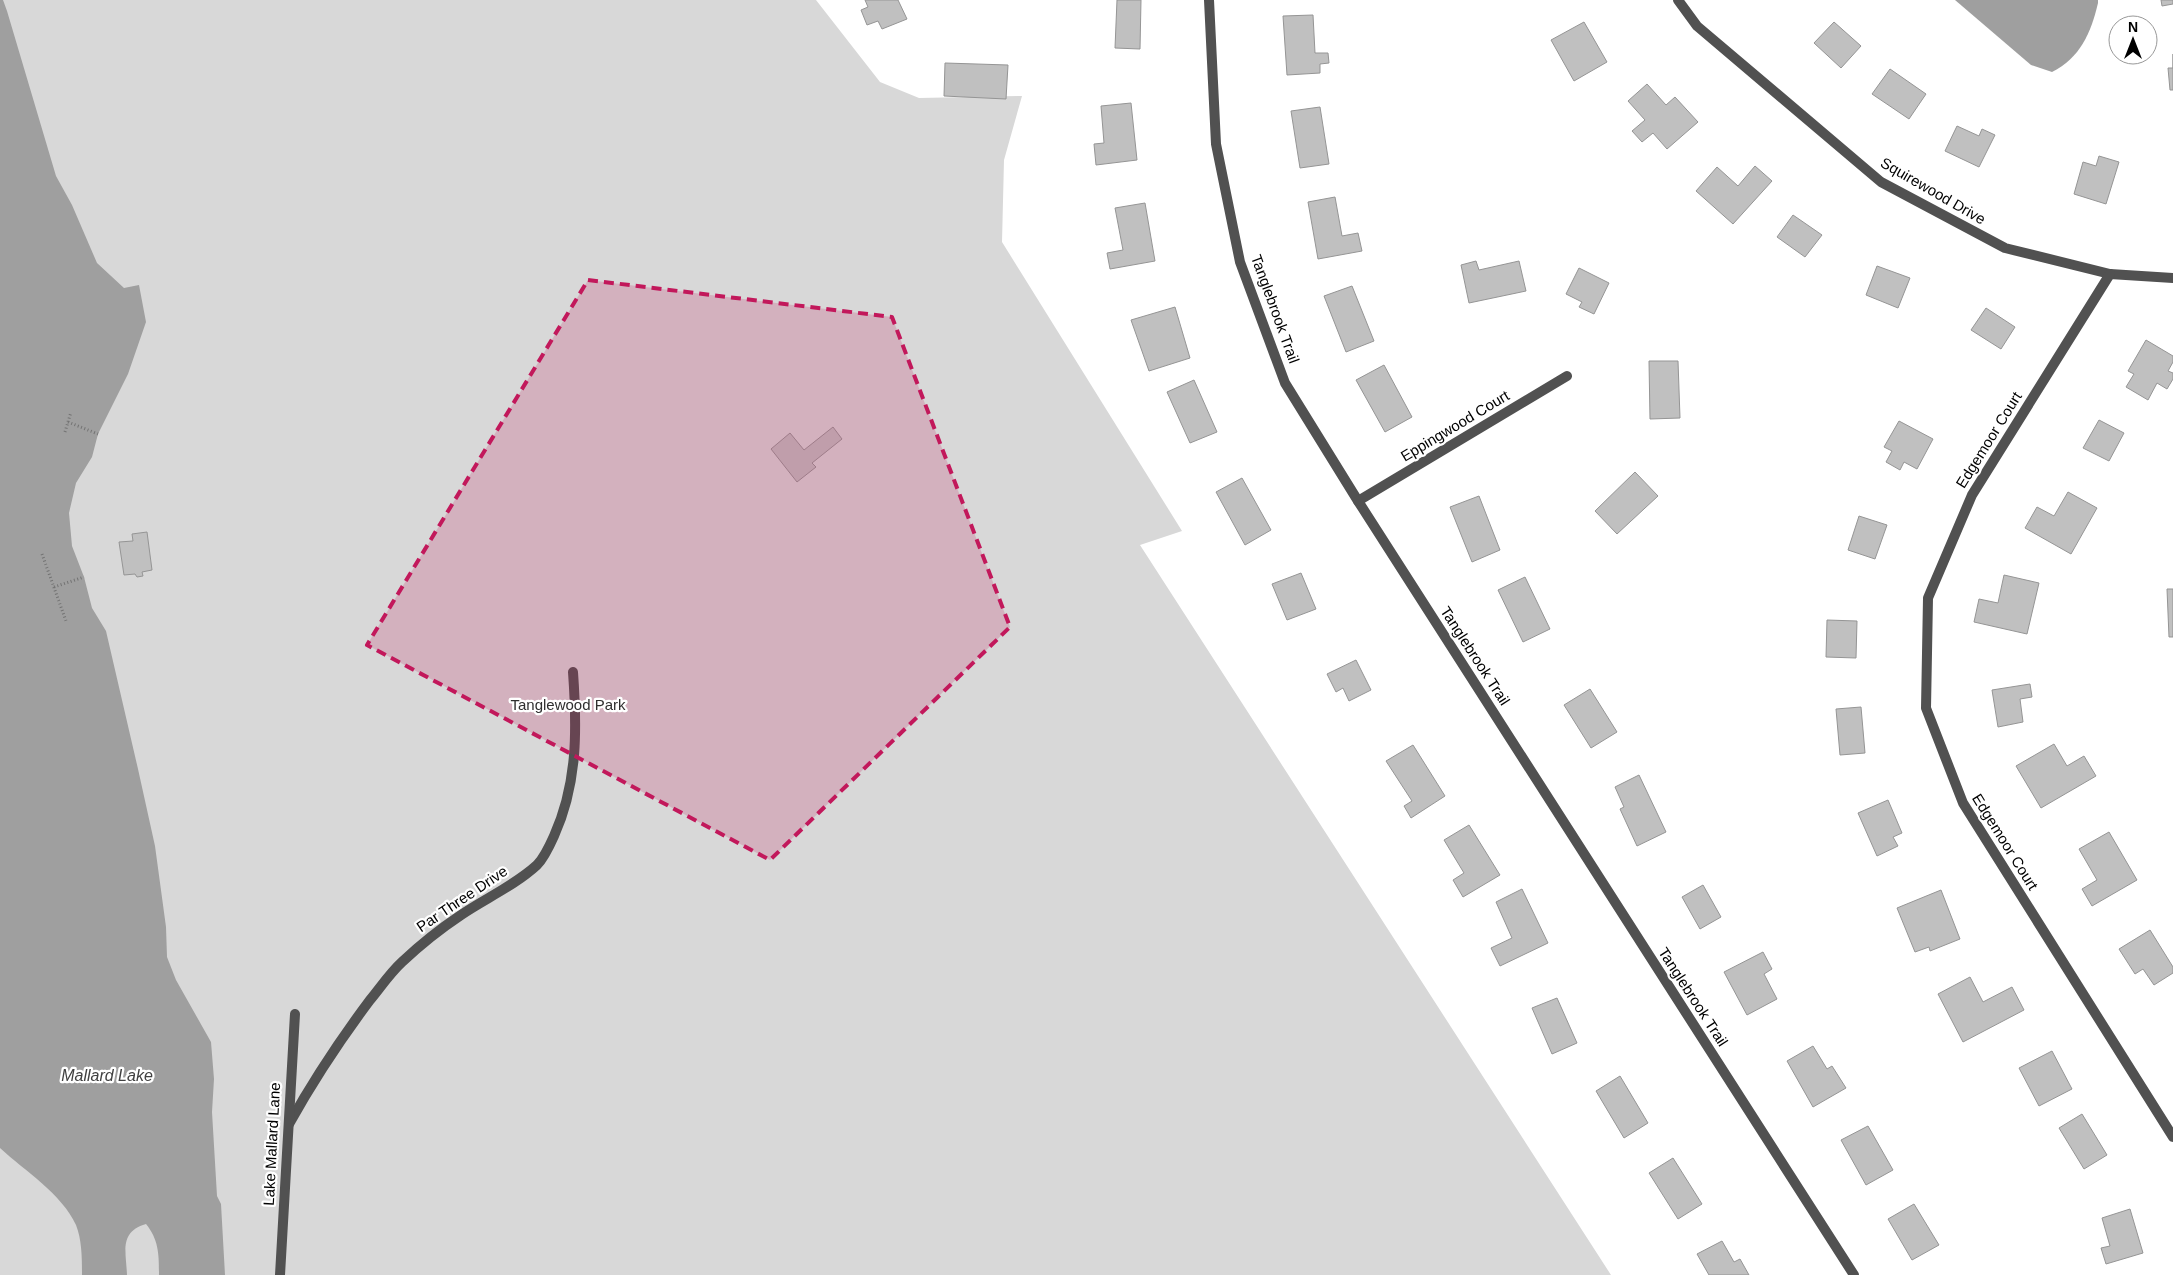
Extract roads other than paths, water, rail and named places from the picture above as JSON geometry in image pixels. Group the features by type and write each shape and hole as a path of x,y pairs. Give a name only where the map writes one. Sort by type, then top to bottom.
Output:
{"street":[{"name":"Tanglebrook Trail","path":"1209,0 1216,144 1240,262 1285,383 1358,501 1854,1275"},
{"name":"Squirewood Drive","path":"1678,0 1697,26 1881,182 2005,248 2110,274 2173,278"},
{"name":"Edgemoor Court","path":"2110,274 1972,495 1928,598 1926,708 1962,803 2173,1137"},
{"name":"Eppingwood Court","path":"1358,501 1567,376"},
{"name":"Par Three Drive","path":"289,1124 312,1084 351,1026 399,964 418,947 461,915 511,885 538,864 552,841 565,813 574,767 576,726 573,672"},
{"name":"Lake Mallard Lane","path":"280,1275 295,1014"}],"water":[{"name":"Mallard Lake","path":"0,0 3,0 7,11 56,176 72,205 97,263 124,288 139,285 146,322 128,374 98,434 92,457 76,483 69,513 72,546 84,577 92,608 106,631 155,846 166,927 167,957 176,980 211,1042 214,1079 212,1112 217,1196 221,1204 225,1275 159,1275 156,1242 146,1224 137,1228 128,1237 125,1250 127,1275 82,1275 79,1237 76,1225 70,1214 52,1193 0,1148"},
{"path":"1955,0 2098,0 2098,3 2092,24 2083,44 2070,60 2052,72 2031,65"}],"park label":[{"name":"Tanglewood Park","path":"568,705"}]}
